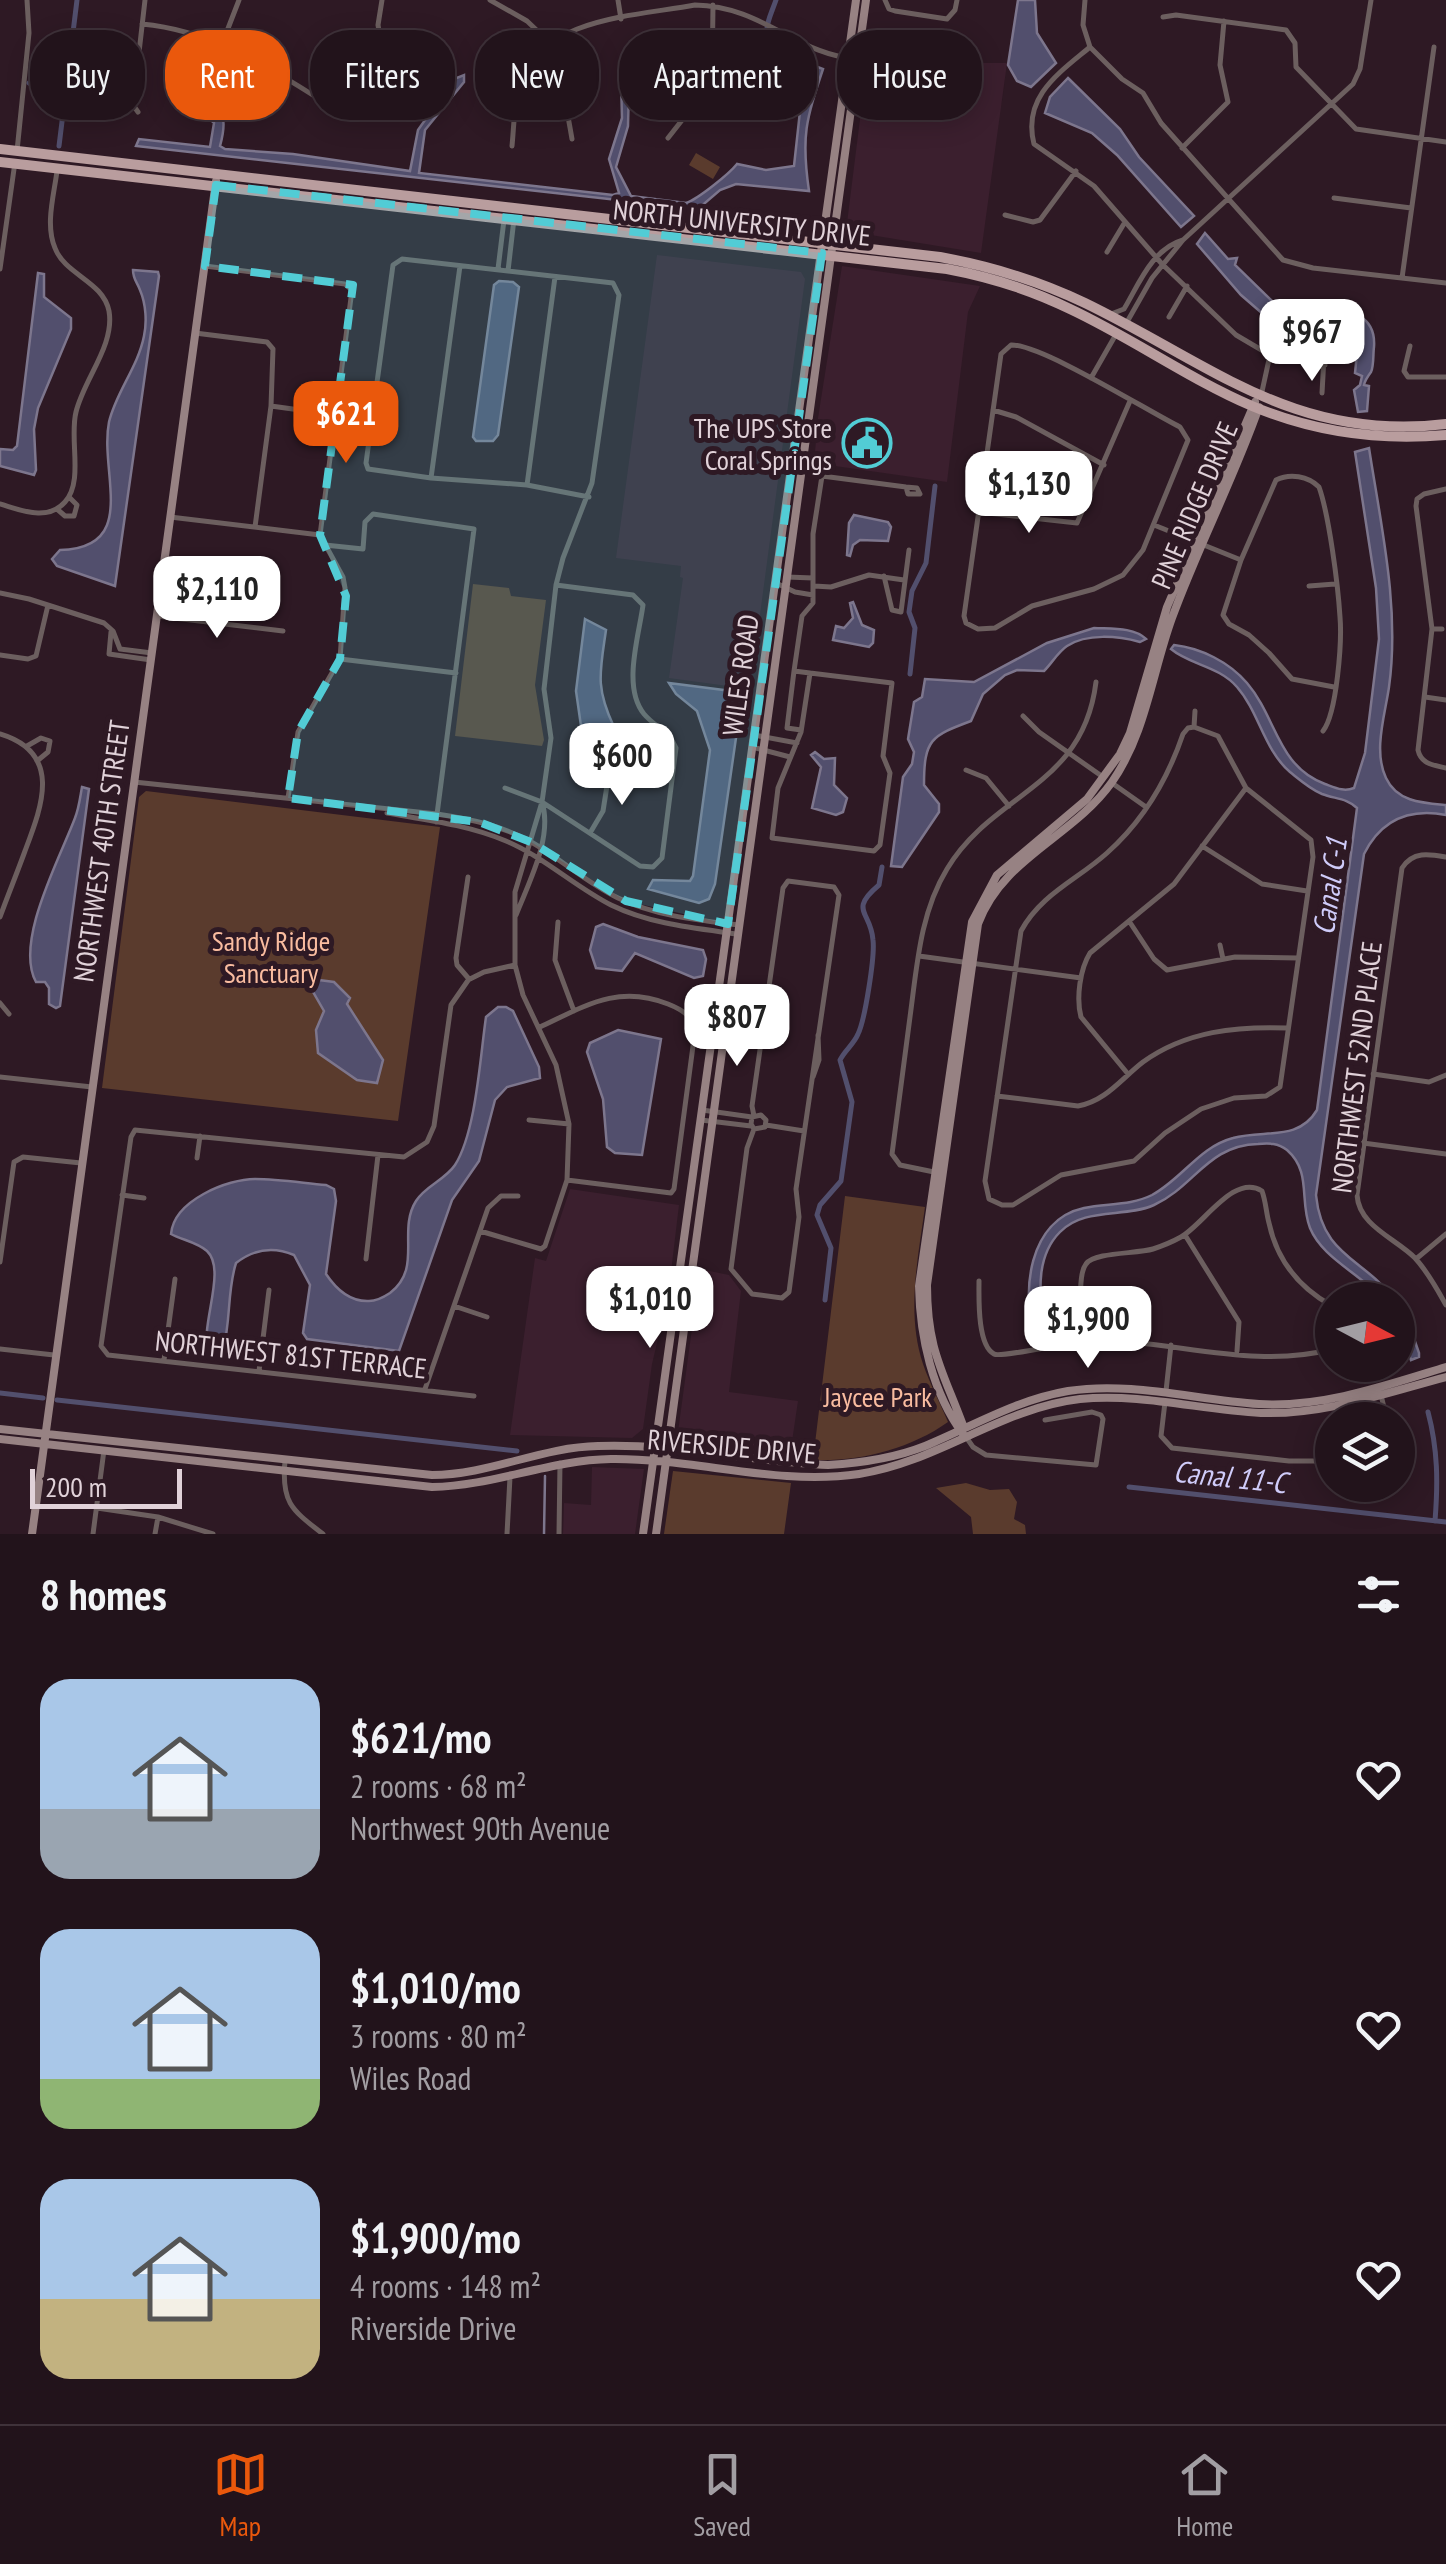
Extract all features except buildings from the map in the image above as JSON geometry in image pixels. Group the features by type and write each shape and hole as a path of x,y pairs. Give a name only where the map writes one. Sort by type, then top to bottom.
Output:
{"main road":[{"name":"NORTH UNIVERSITY DRIVE","path":"0,149 58,168 216,180"},
{"name":"NORTH UNIVERSITY DRIVE","path":"0,162 16,157 510,213 680,228 828,248 984,277 1055,302 1096,322 1151,339 1257,404 1348,422 1394,426 1446,424"},
{"name":"NORTH UNIVERSITY DRIVE","path":"510,213 668,236 920,254 985,266 1038,283 1107,315 1121,329 1257,404 1344,433 1394,437 1446,435"},
{"path":"668,236 680,228"}],"street":[{"path":"0,269 29,33 27,0"},
{"path":"141,30 144,0"},
{"path":"227,30 239,0"},
{"path":"379,30 382,0"},
{"path":"490,0 536,30"},
{"path":"618,0 621,19"},
{"name":"WILES ROAD","path":"854,30 856,0"},
{"name":"WILES ROAD","path":"859,30 866,0"},
{"path":"885,0 888,9 946,18 956,10 957,0"},
{"path":"1085,0 1082,25 1090,46 1150,101 1161,123 1283,260 1297,266 1446,283"},
{"path":"1091,379 1162,264 1182,240 1354,84 1360,69 1370,0"},
{"path":"570,30 695,5 713,5 763,20 798,40 837,53"},
{"path":"713,5 713,30"},
{"path":"1163,17 1224,20 1286,30 1295,43 1296,67 1356,129 1446,142"},
{"path":"1182,148 1228,102 1220,65 1224,20"},
{"path":"142,24 185,30"},
{"path":"1090,46 1043,87 1036,98 1032,134 1040,151 1094,186 1162,264 1223,325 1270,355 1324,358 1322,393"},
{"path":"1402,278 1434,47"},
{"path":"512,146 515,120"},
{"path":"568,120 572,139"},
{"path":"668,138 682,120"},
{"name":"WILES ROAD","path":"656,1534 727,928 845,120"},
{"path":"57,509 65,516 74,516 77,505 70,494 76,412 110,324 102,294 69,267 53,244 51,224 58,168"},
{"path":"1004,215 1040,220 1076,171"},
{"name":"NORTHWEST 40TH STREET","path":"32,1534 216,180"},
{"path":"1334,198 1411,208"},
{"path":"498,270 510,213"},
{"path":"508,271 510,213"},
{"path":"1108,252 1125,222"},
{"path":"1107,315 1124,310 1156,257 1182,240"},
{"path":"480,1231 540,1250 545,1246 567,1180 569,1124 563,1087 514,965 515,892 542,802 551,738 544,689 556,585 562,558 589,497 619,295 613,283 396,261 376,384 368,469 527,485 589,497"},
{"path":"206,266 350,286 352,290 320,534 346,588 340,659 298,732 288,798"},
{"path":"431,478 460,266"},
{"path":"527,485 556,277"},
{"path":"1169,317 1187,286"},
{"path":"195,333 271,344 270,406 255,527"},
{"path":"1011,346 1027,347 1180,427 1187,445 1143,550 1123,575 1094,590 1032,606 995,628 972,627 964,616 1001,354 1011,346"},
{"path":"1410,346 1404,371 1408,377 1446,378"},
{"path":"1257,404 1270,355"},
{"path":"979,512 1077,523 1130,401"},
{"name":"PINE RIDGE DRIVE","path":"964,1431 938,1366 927,1312 927,1285 938,1172 968,962 978,924 998,887 1022,861 1081,817 1127,757 1198,543 1257,404"},
{"path":"270,406 336,415"},
{"path":"993,410 1016,418 1104,465"},
{"path":"801,730 787,728 802,616 811,606 814,594 813,534 822,476 906,487"},
{"path":"1323,731 1328,724 1334,687 1341,634 1319,487 1312,480 1281,478 1276,480 1241,560 1223,615 1292,678 1334,687"},
{"path":"1446,489 1417,499 1432,630 1419,758 1446,768"},
{"path":"0,504 38,514 57,509 70,494"},
{"path":"325,545 363,549 365,522 372,514 474,529 437,818"},
{"path":"170,517 320,534"},
{"path":"1154,525 1241,560"},
{"path":"884,576 892,610 901,612 909,550"},
{"path":"814,586 831,587 869,575 905,580"},
{"path":"780,578 813,578"},
{"name":"WILES ROAD","path":"643,1534 766,738 786,588 780,578"},
{"path":"802,580 807,587 803,593"},
{"path":"1309,586 1335,584"},
{"path":"505,788 542,802 640,866 658,864 662,858 676,756 674,742 642,711 636,697 633,682 644,605 640,598 556,585"},
{"path":"786,588 814,594"},
{"path":"0,593 104,623 112,630 120,649"},
{"path":"0,655 28,659 36,656 48,605"},
{"path":"156,616 282,632"},
{"path":"968,636 972,627"},
{"path":"1432,630 1442,629"},
{"path":"112,630 110,654 151,657"},
{"path":"110,648 151,657"},
{"path":"340,659 456,673"},
{"path":"794,670 810,672 892,683 883,756 890,773 878,849 874,851 772,838 778,788 801,730 810,672"},
{"path":"938,1172 900,1165 892,1154 919,956 934,895 964,845 1045,780 1070,753 1086,726 1096,682"},
{"path":"1426,697 1446,700"},
{"path":"1194,727 1195,711"},
{"path":"1022,716 1146,807"},
{"path":"1194,727 1218,736 1246,788 1311,840 1313,857 1282,1081 1266,1096 1234,1098 1201,1109 1165,1133 1134,1162 1061,1176 1013,1205 1002,1205 989,1199 985,1181 1021,932 1029,916 1057,889 1106,854 1146,807 1175,758 1183,734 1194,727"},
{"path":"0,734 26,746 37,761 42,803 0,917"},
{"path":"754,735 797,743"},
{"path":"26,746 41,738 50,741 48,752 37,761"},
{"path":"780,753 785,747 781,740"},
{"path":"752,746 790,757"},
{"path":"590,833 603,811 610,767"},
{"path":"966,770 986,778 1010,806"},
{"path":"134,782 288,798 495,827 531,842 626,902 727,928"},
{"path":"1128,1074 1081,1017 1078,1007 1082,978 1090,952 1174,884 1246,788"},
{"path":"515,918 540,848 545,812 542,802"},
{"path":"437,818 528,852 592,894 634,915 738,930"},
{"path":"1202,846 1247,878 1308,891"},
{"name":"NORTHWEST 52ND PLACE","path":"1446,856 1426,854 1407,860 1402,868 1358,1208 1416,1259 1446,1305"},
{"path":"468,877 456,958 469,979"},
{"path":"785,884 838,890 796,1190 799,1217 789,1292 782,1298 752,1294 731,1268 753,1117 785,884"},
{"path":"558,922 554,960 574,1011"},
{"path":"1130,923 1154,959 1167,970 1223,959 1298,958"},
{"path":"1220,945 1223,959"},
{"path":"919,956 1082,978"},
{"path":"144,1198 122,1196 135,1130 404,1157 421,1148 434,1126 451,1004 469,979 514,965"},
{"path":"539,1028 613,996 631,994 684,1011 692,1022 695,1040 674,1189 670,1193 567,1180"},
{"path":"0,1003 9,1014"},
{"path":"997,1096 1078,1106 1101,1098 1149,1058 1202,1034 1228,1028 1288,1028"},
{"path":"1373,1074 1429,1082 1446,1075"},
{"path":"0,1077 92,1087"},
{"path":"706,1115 763,1116 766,1125"},
{"path":"706,1115 761,1130 766,1125"},
{"path":"742,1125 744,1116"},
{"path":"529,1120 569,1124"},
{"path":"766,1125 804,1131"},
{"path":"197,1158 200,1136"},
{"path":"1364,1143 1446,1154"},
{"path":"366,1259 378,1155"},
{"path":"0,1262 14,1162 18,1158 81,1162"},
{"path":"1083,1340 1082,1276 1088,1260 1154,1249 1185,1235 1242,1187 1262,1191 1276,1246 1300,1285 1315,1295"},
{"path":"0,1193 9,1194"},
{"name":"NORTHWEST 81ST TERRACE","path":"122,1196 101,1346 104,1352 474,1396"},
{"path":"425,1390 488,1208 495,1199 518,1196"},
{"path":"1416,1259 1446,1234"},
{"path":"1185,1235 1239,1322 1237,1353"},
{"path":"164,1360 175,1279"},
{"path":"979,1280 984,1339 988,1350 996,1355 1083,1340 1283,1356 1315,1351"},
{"path":"259,1371 269,1290"},
{"path":"454,1306 487,1317"},
{"path":"1171,1345 1164,1443 1180,1451 1315,1460"},
{"path":"0,1349 54,1355"},
{"name":"RIVERSIDE DRIVE","path":"0,1429 104,1450 442,1475 476,1472 597,1446 828,1466 902,1453 1023,1412 1076,1400 1165,1398 1292,1404 1325,1400 1446,1367"},
{"name":"RIVERSIDE DRIVE","path":"0,1439 44,1439 432,1486 490,1480 560,1463 608,1459 827,1477 891,1467 1024,1402 1068,1392 1112,1388 1290,1413 1335,1407 1446,1376"},
{"path":"1381,1395 1383,1402"},
{"path":"1076,1400 1077,1414"},
{"path":"964,1431 986,1455 1090,1467 1098,1461 1103,1419 1097,1413 1045,1420"},
{"path":"94,1534 104,1450"},
{"path":"490,1480 496,1473 521,1466 535,1457"},
{"path":"559,1534 560,1463"},
{"path":"285,1466 286,1499 323,1534"},
{"path":"507,1534 510,1475"},
{"path":"97,1508 158,1516 213,1534"},
{"path":"154,1534 158,1516"}],"highlighted area":[{"path":"216,185 822,253 728,924 626,901 531,842 479,822 288,798 298,732 340,659 346,596 320,535 353,285 205,266"}],"shaded area":[{"path":"1018,0 1035,0 1037,33 1056,63 1031,87 1017,81 1008,65"},
{"path":"982,63 1007,63 981,253 846,231 860,120 982,120"},
{"path":"817,67 823,69 817,89"},
{"path":"464,75 464,82 455,93 455,79"},
{"path":"1068,78 1120,129 1139,157 1194,216 1181,227 1117,155 1092,133 1045,113 1050,97"},
{"path":"211,120 223,120 220,146 225,149 293,154 410,171 418,130 425,120 433,120 425,130 419,173 613,195 619,193 609,159 621,120 628,120 616,167 631,196 686,203 737,164 766,170 794,166 799,120 809,120 805,156 809,191 736,184 720,190 698,209 136,146 139,139 210,147 214,123"},
{"path":"1205,233 1228,259 1237,258 1235,265 1273,302 1293,304 1299,310 1307,304 1341,310 1362,317 1369,324 1374,347 1372,369 1364,385 1369,386 1367,411 1358,412 1354,390 1362,376 1355,373 1358,344 1354,332 1263,314 1197,244"},
{"path":"657,255 801,272 805,279 750,689 669,678 683,578 681,566 616,558"},
{"path":"842,266 980,286 968,312 947,482 814,463"},
{"path":"133,270 158,272 159,276 115,586 57,566 52,559 60,550 85,546 100,536 108,522 109,422 145,331 144,301"},
{"path":"38,273 44,274 44,297 71,318 71,329 38,408 34,475 0,466 0,449 13,450 17,446"},
{"path":"499,281 513,282 519,287 498,435 493,441 476,441 473,437 494,285"},
{"path":"1369,448 1391,597 1392,657 1380,745 1382,767 1391,786 1404,797 1446,805 1446,815 1420,813 1398,819 1379,833 1364,854 1316,1195 1320,1216 1335,1244 1378,1282 1363,1282 1320,1244 1307,1218 1300,1168 1287,1150 1270,1144 1241,1146 1214,1159 1154,1205 1081,1219 1060,1232 1042,1267 1043,1335 1035,1338 1029,1300 1033,1261 1051,1227 1065,1215 1084,1208 1144,1199 1221,1142 1290,1131 1317,1110 1357,808 1318,792 1290,772 1274,753 1237,687 1222,674 1171,649 1174,645 1194,649 1232,669 1257,697 1297,766 1325,784 1343,790 1354,788 1365,753 1379,639 1376,588 1355,452"},
{"path":"854,515 888,522 888,541 860,540 847,555 849,523"},
{"path":"853,602 862,625 874,630 869,647 833,640 836,626 844,628 853,618"},
{"path":"585,619 606,630 601,679 614,727 590,732 581,726 576,691"},
{"path":"1094,628 1129,631 1146,639 1140,642 1103,637 1075,642 1064,648 1044,671 1017,670 983,694 971,721 939,736 928,748 924,785 939,804 939,812 902,867 891,866 903,777 912,764 914,752 908,739 914,702 922,697 925,679 974,682 1047,643"},
{"path":"669,683 739,692 742,696 715,884 709,899 699,903 648,889 653,880 690,881 693,876 710,750 697,711"},
{"path":"815,752 824,759 835,758 834,785 847,798 843,812 836,815 812,808 821,767 811,755"},
{"path":"82,787 89,789 60,1006 56,1008 49,1004 45,982 36,982 31,945 42,900 76,814"},
{"path":"603,924 638,937 703,950 703,976 694,978 635,953 622,971 596,968 590,950 596,927"},
{"path":"319,980 334,982 350,998 347,1004 383,1060 377,1083 357,1080 318,1053 316,1030 324,1011 312,990"},
{"path":"498,1007 513,1011 539,1067 540,1078 507,1087 495,1100 479,1161 452,1200 399,1351 307,1339 303,1333 310,1285 294,1255 271,1250 236,1263 223,1350 219,1355 208,1352 207,1328 214,1284 212,1260 203,1248 171,1234 182,1211 217,1187 244,1180 326,1185 334,1189 336,1201 326,1274 355,1299 372,1301 390,1293 405,1272 409,1225 416,1201 451,1170 462,1151 476,1094 486,1017"},
{"path":"618,1030 661,1039 642,1155 615,1153 607,1147 603,1099 587,1052 590,1043"},
{"path":"570,1189 679,1205 668,1297 652,1364 643,1429 632,1438 510,1435 535,1258 546,1261"},
{"path":"700,1269 729,1275 741,1291 729,1392 798,1401 790,1455 686,1442 678,1432"},
{"path":"592,1467 644,1469 635,1534 563,1534 564,1503 591,1505"}],"green space":[{"path":"696,153 720,167 713,179 689,165"},
{"path":"473,584 509,588 511,596 546,600 535,685 542,746 455,736"},
{"name":"Sandy Ridge Sanctuary","path":"146,791 440,827 398,1121 102,1088 139,797"},
{"name":"Jaycee Park","path":"845,1196 925,1207 915,1286 915,1325 923,1364 948,1422 917,1440 884,1452 813,1460"},
{"path":"673,1471 791,1483 784,1534 664,1534"},
{"path":"966,1483 990,1490 1009,1489 1017,1502 1014,1519 1025,1525 1026,1534 973,1534 971,1517 936,1488"}],"waterway":[{"path":"59,146 77,0"},
{"path":"767,30 776,0"},
{"path":"910,674 915,628 909,612 912,591 926,563 935,486"},
{"path":"825,1300 831,1248 817,1215 820,1205 841,1181 852,1102 840,1060 856,1038 864,1016 873,948 863,906 879,885 882,867"},
{"path":"0,1393 43,1398"},
{"path":"57,1400 517,1451"},
{"name":"Canal C-1","path":"1428,1412 1436,1466 1435,1521"},
{"path":"544,1534 545,1476"},
{"name":"Canal 11-C","path":"1129,1487 1446,1522"}],"place":[{"name":"The UPS Store Coral Springs","path":"867,443"}]}
